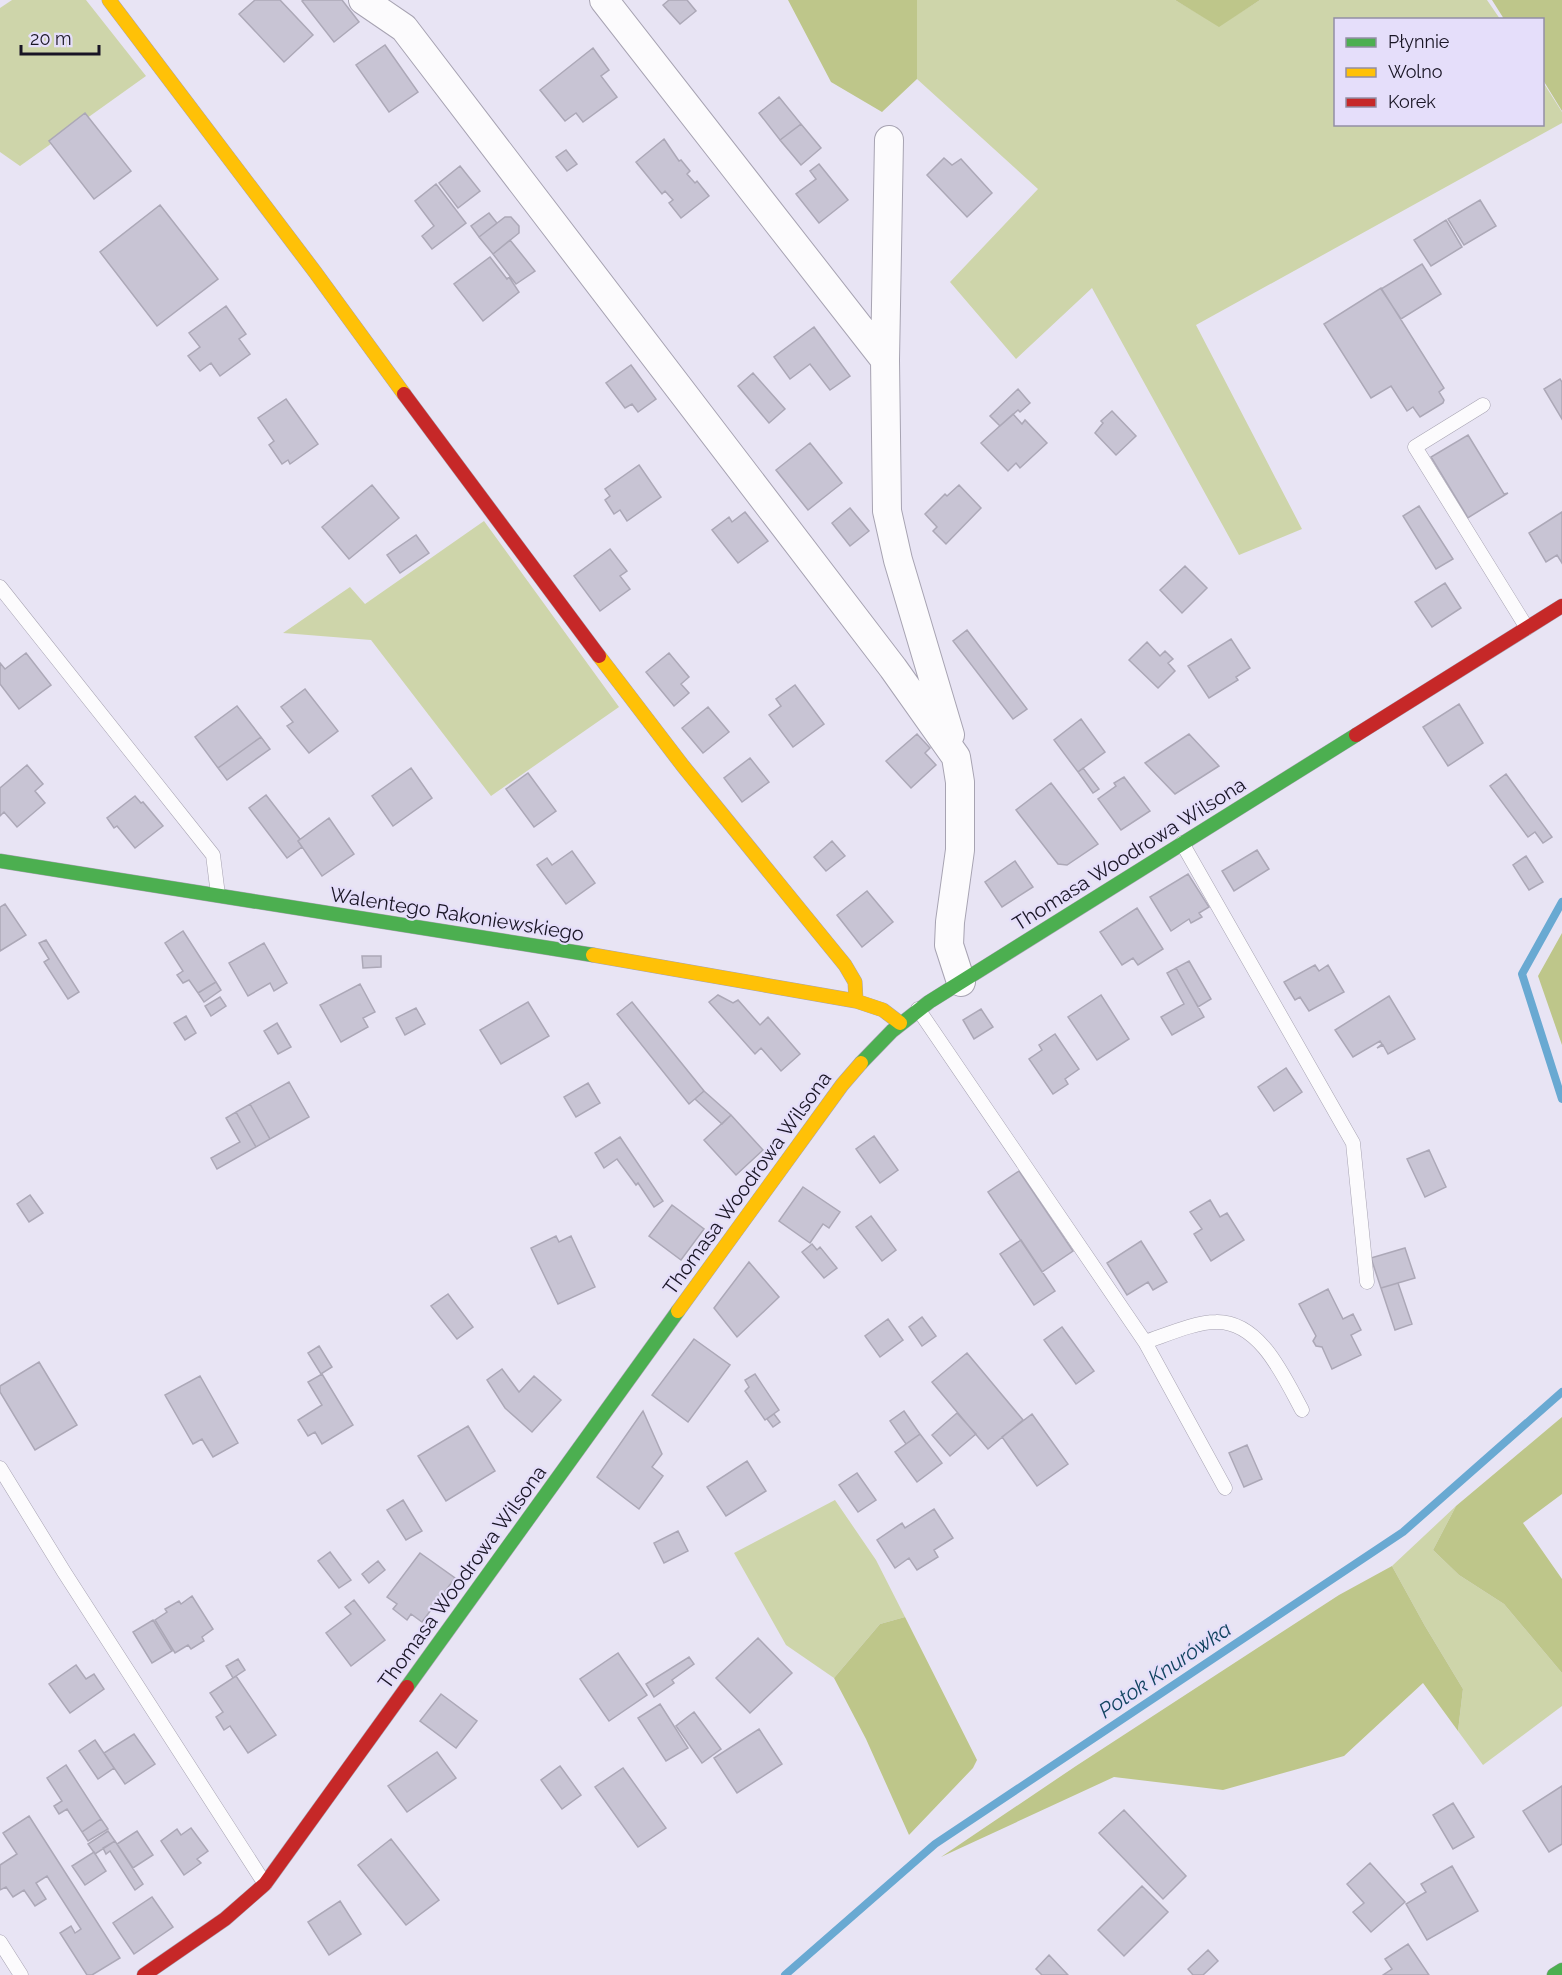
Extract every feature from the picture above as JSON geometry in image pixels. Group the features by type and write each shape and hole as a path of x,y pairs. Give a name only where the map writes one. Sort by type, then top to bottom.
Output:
{"street":[{"path":"109,0 308,262 466,480 603,662 683,766 845,965 855,982 856,1001"},
{"path":"363,0 404,28 893,668 956,757"},
{"path":"604,0 885,360"},
{"path":"889,140 885,360 887,511 898,560 956,757 960,782 960,850 949,945 961,982"},
{"name":"Thomasa Woodrowa Wilsona","path":"144,1975 225,1919 264,1884 842,1084 900,1023 918,1009 1562,606"},
{"name":"Walentego Rakoniewskiego","path":"0,861 495,939 856,1001 875,1005 900,1023"},
{"path":"1554,1975 1562,1970"}],"lane":[{"path":"1483,405 1416,447 1527,628"},
{"path":"0,587 213,855 218,895"},
{"path":"1182,843 1353,1143 1367,1282"},
{"path":"918,1009 1145,1342 1225,1488"},
{"path":"1145,1342 1203,1324 1216,1322 1234,1324 1250,1334 1276,1362 1302,1410"},
{"path":"0,1468 264,1884"},
{"path":"0,1942 21,1975"}],"green space":[{"path":"12,0 86,0 146,76 20,166 0,152 0,8"},
{"path":"788,0 917,0 917,79 882,112 831,82"},
{"path":"917,0 1175,0 1219,26 1260,0 1487,0 1499,18 1334,18 1334,126 1544,126 1544,84 1562,112 1562,123 1196,325 1302,529 1239,555 1092,288 1016,359 950,282 1038,189 917,79"},
{"path":"1175,0 1260,0 1219,27"},
{"path":"1492,0 1562,0 1562,111 1544,82 1544,18 1503,18"},
{"path":"484,521 619,707 491,796 371,640 283,633 350,587 365,604"},
{"path":"1562,933 1562,1045 1538,976"},
{"path":"1562,1417 1562,1494 1523,1523 1562,1579 1562,1673 1504,1604 1459,1575 1433,1550 1456,1506"},
{"path":"835,1500 876,1560 905,1617 880,1624 834,1678 786,1645 734,1553"},
{"path":"1456,1506 1433,1550 1459,1575 1504,1604 1562,1673 1562,1706 1483,1765 1458,1731 1463,1689 1392,1566"},
{"path":"1392,1566 1463,1689 1458,1731 1423,1683 1344,1756 1223,1790 1114,1777 941,1857 1339,1595"},
{"path":"905,1617 977,1760 973,1768 909,1835 866,1739 834,1678 880,1624"}],"building":[{"path":"255,0 280,0 313,35 284,62 239,14"},
{"path":"342,0 359,22 334,42 302,1"},
{"path":"669,0 687,0 696,11 680,24 663,5"},
{"path":"385,45 418,92 389,112 356,65"},
{"path":"593,48 609,70 601,76 617,97 583,122 576,113 565,121 540,90"},
{"path":"779,97 801,124 780,140 759,113"},
{"path":"85,113 131,171 94,199 49,141"},
{"path":"801,124 821,148 801,165 780,140"},
{"path":"664,139 679,161 681,160 690,171 687,174 695,183 697,181 709,196 681,218 669,203 673,200 665,191 662,194 636,162"},
{"path":"566,150 577,164 567,171 556,157"},
{"path":"944,158 952,165 961,159 992,193 967,217 927,175"},
{"path":"819,164 848,200 819,223 796,194 816,179 810,171"},
{"path":"460,166 480,191 458,208 439,183"},
{"path":"436,184 466,223 432,249 422,236 434,226 415,201"},
{"path":"1480,200 1496,226 1464,245 1448,219"},
{"path":"160,205 218,279 157,326 100,252"},
{"path":"489,213 497,223 479,237 471,226"},
{"path":"505,217 511,217 519,226 519,233 493,254 479,237"},
{"path":"1446,220 1462,247 1431,266 1414,240"},
{"path":"510,240 535,271 516,284 493,254"},
{"path":"490,257 507,279 509,277 519,292 483,321 454,284"},
{"path":"1422,264 1441,294 1401,319 1381,289"},
{"path":"1381,288 1444,388 1439,392 1444,400 1443,403 1420,417 1413,407 1407,411 1391,386 1371,398 1324,324"},
{"path":"226,306 246,334 239,339 250,354 220,376 211,363 200,371 188,356 200,347 189,333"},
{"path":"814,327 850,376 830,390 810,364 790,379 774,357"},
{"path":"631,365 656,399 638,412 632,404 625,408 606,383"},
{"path":"753,373 785,409 769,423 738,386"},
{"path":"1560,379 1562,382 1562,419 1544,389"},
{"path":"1018,389 1030,403 1000,426 990,416"},
{"path":"286,399 318,444 290,464 288,460 282,464 269,445 274,441 258,418"},
{"path":"1112,411 1136,436 1116,455 1095,433 1103,423 1101,421"},
{"path":"1013,414 1022,424 1025,420 1047,443 1020,468 1016,463 1008,471 981,443"},
{"path":"1468,435 1504,494 1508,493 1466,519 1467,516 1431,457"},
{"path":"810,443 842,483 808,510 776,470"},
{"path":"639,465 661,497 627,521 620,510 614,514 605,500 610,496 605,489"},
{"path":"372,485 399,518 349,559 322,527"},
{"path":"959,485 981,508 946,544 933,531 937,527 925,514 945,494 947,496"},
{"path":"1419,506 1453,559 1436,569 1403,516"},
{"path":"850,508 869,531 850,546 832,523"},
{"path":"745,512 768,541 738,563 712,530 729,517 732,522"},
{"path":"1562,512 1562,563 1557,555 1546,562 1529,533"},
{"path":"416,535 429,553 400,573 387,555"},
{"path":"610,549 627,571 620,576 630,589 600,611 574,576"},
{"path":"1185,566 1207,588 1182,613 1160,590"},
{"path":"1445,583 1461,608 1432,627 1415,602"},
{"path":"967,630 1027,709 1013,719 953,641"},
{"path":"1231,639 1250,668 1236,677 1238,680 1209,698 1188,666"},
{"path":"1147,642 1160,656 1165,651 1173,659 1168,663 1175,671 1158,688 1129,660"},
{"path":"26,653 51,685 19,709 0,684 0,663 5,669"},
{"path":"669,653 689,677 681,684 689,693 674,706 646,672"},
{"path":"795,685 824,724 793,747 769,715 781,706 776,699"},
{"path":"305,689 338,731 309,753 287,726 293,722 281,707"},
{"path":"1459,704 1483,743 1448,766 1423,727"},
{"path":"237,706 261,737 218,768 195,737"},
{"path":"708,707 729,732 703,753 682,728"},
{"path":"1081,719 1105,752 1078,772 1054,740"},
{"path":"917,734 930,748 925,753 936,765 911,788 886,761"},
{"path":"1189,734 1219,766 1175,794 1145,763"},
{"path":"261,737 270,749 227,780 218,768"},
{"path":"750,758 769,782 742,802 724,778"},
{"path":"27,765 43,784 35,791 45,803 17,827 4,812 0,816 0,788"},
{"path":"411,768 432,798 393,826 372,796"},
{"path":"1083,768 1099,789 1093,793 1078,772"},
{"path":"528,773 556,811 534,827 506,789"},
{"path":"1506,774 1552,837 1543,843 1535,832 1528,837 1490,786"},
{"path":"1124,777 1150,811 1121,830 1098,799 1116,786 1114,783"},
{"path":"1051,783 1098,844 1067,865 1058,864 1016,810"},
{"path":"266,795 300,839 298,841 302,847 287,858 249,808"},
{"path":"135,796 163,826 135,848 117,826 114,828 107,818"},
{"path":"329,818 354,854 322,876 298,841"},
{"path":"832,841 845,856 826,871 814,857"},
{"path":"1257,850 1269,869 1234,891 1222,871"},
{"path":"572,851 595,883 566,904 537,865 547,858 552,865"},
{"path":"1526,856 1543,882 1529,890 1513,865"},
{"path":"1015,861 1033,887 1002,907 985,882"},
{"path":"1188,874 1209,907 1199,913 1202,917 1191,923 1189,919 1171,931 1150,897"},
{"path":"867,891 893,922 862,947 837,915"},
{"path":"5,904 26,935 0,951 0,907"},
{"path":"1137,908 1163,949 1138,965 1133,958 1122,965 1100,932"},
{"path":"183,931 216,982 198,993 189,980 183,983 177,975 183,971 165,943"},
{"path":"46,940 79,992 68,999 44,962 49,959 39,943"},
{"path":"264,943 287,983 274,991 270,983 248,996 229,963"},
{"path":"362,956 381,956 381,967 363,968"},
{"path":"1189,961 1211,999 1198,1007 1176,968"},
{"path":"1315,965 1319,971 1328,965 1344,992 1309,1011 1300,997 1295,1000 1284,982"},
{"path":"1176,968 1204,1017 1172,1035 1161,1017 1184,1004 1167,973"},
{"path":"216,982 221,990 204,1002 198,993"},
{"path":"360,984 375,1012 363,1018 368,1027 341,1042 320,1005"},
{"path":"718,995 733,1003 738,1000 760,1025 768,1017 800,1054 781,1071 761,1048 755,1054 709,1002"},
{"path":"1101,995 1129,1039 1097,1060 1068,1017"},
{"path":"1389,996 1415,1039 1388,1054 1383,1045 1377,1048 1382,1044 1380,1041 1353,1057 1335,1030"},
{"path":"220,997 226,1006 211,1016 205,1006"},
{"path":"528,1002 549,1036 501,1064 480,1030"},
{"path":"632,1002 704,1091 689,1104 617,1014"},
{"path":"416,1008 425,1024 405,1035 396,1018"},
{"path":"981,1009 993,1027 974,1039 963,1020"},
{"path":"186,1016 196,1033 185,1040 174,1023"},
{"path":"277,1023 291,1047 278,1054 264,1031"},
{"path":"1055,1034 1079,1069 1065,1079 1068,1084 1053,1094 1029,1059 1042,1050 1039,1045"},
{"path":"1286,1068 1302,1092 1274,1111 1258,1087"},
{"path":"289,1082 309,1117 270,1139 250,1104"},
{"path":"588,1083 600,1103 576,1117 564,1097"},
{"path":"704,1091 731,1115 722,1124 695,1099"},
{"path":"250,1104 270,1139 256,1147 236,1112"},
{"path":"236,1112 256,1147 217,1169 211,1158 240,1142 226,1118"},
{"path":"731,1115 763,1150 736,1175 704,1140"},
{"path":"874,1136 898,1170 880,1183 856,1149"},
{"path":"620,1137 663,1201 654,1207 638,1183 636,1185 617,1159 604,1168 595,1153"},
{"path":"1429,1150 1446,1187 1425,1197 1407,1159"},
{"path":"1019,1171 1073,1251 1042,1272 988,1192"},
{"path":"803,1187 840,1212 829,1228 823,1224 810,1243 779,1221"},
{"path":"30,1195 43,1213 29,1222 17,1204"},
{"path":"1210,1200 1220,1217 1227,1213 1244,1240 1211,1261 1194,1234 1202,1229 1190,1212"},
{"path":"672,1205 704,1229 681,1260 649,1236"},
{"path":"871,1216 896,1250 882,1261 856,1227"},
{"path":"556,1236 559,1242 571,1236 595,1287 558,1304 531,1248"},
{"path":"1021,1240 1055,1291 1034,1305 1000,1254"},
{"path":"1141,1241 1167,1282 1153,1290 1148,1282 1127,1295 1107,1263"},
{"path":"812,1244 817,1250 820,1247 837,1268 824,1278 802,1252"},
{"path":"1405,1248 1415,1278 1381,1288 1371,1258"},
{"path":"749,1262 779,1297 737,1337 714,1308"},
{"path":"1398,1283 1412,1324 1395,1330 1381,1288"},
{"path":"1328,1289 1343,1319 1353,1314 1361,1330 1351,1335 1361,1355 1332,1369 1322,1347 1316,1346 1313,1341 1316,1336 1299,1304"},
{"path":"448,1294 473,1327 457,1339 431,1306"},
{"path":"922,1317 936,1336 922,1346 909,1327"},
{"path":"888,1319 903,1340 880,1357 865,1336"},
{"path":"1062,1327 1094,1371 1076,1384 1044,1340"},
{"path":"694,1339 730,1365 688,1422 652,1395"},
{"path":"319,1346 332,1367 321,1374 308,1353"},
{"path":"967,1353 1023,1420 988,1449 932,1382"},
{"path":"39,1362 77,1425 35,1450 0,1392 0,1386"},
{"path":"502,1369 519,1392 534,1376 561,1400 532,1432 505,1408 487,1380"},
{"path":"322,1374 353,1425 322,1444 315,1432 308,1436 298,1420 322,1405 308,1382"},
{"path":"755,1374 779,1410 765,1420 745,1391 749,1387 745,1380"},
{"path":"200,1376 238,1443 213,1457 202,1439 193,1444 165,1395"},
{"path":"643,1411 662,1454 652,1467 663,1476 639,1509 597,1477"},
{"path":"904,1411 920,1434 906,1444 890,1421"},
{"path":"957,1413 976,1434 950,1456 932,1435"},
{"path":"774,1414 780,1422 773,1427 767,1419"},
{"path":"1032,1414 1068,1464 1037,1486 1002,1437"},
{"path":"468,1426 495,1471 446,1501 418,1456"},
{"path":"920,1434 942,1463 917,1482 895,1452"},
{"path":"1247,1445 1262,1479 1244,1487 1229,1453"},
{"path":"747,1461 766,1491 726,1516 707,1487"},
{"path":"857,1473 876,1500 858,1512 839,1485"},
{"path":"403,1500 422,1531 406,1540 387,1510"},
{"path":"934,1509 953,1538 934,1550 938,1557 917,1570 909,1558 895,1568 877,1540 902,1523 905,1528"},
{"path":"678,1531 688,1551 664,1563 654,1543"},
{"path":"330,1552 351,1580 339,1588 318,1561"},
{"path":"420,1553 455,1578 422,1622 411,1614 407,1620 393,1609 397,1604 387,1597"},
{"path":"378,1561 385,1570 369,1583 362,1574"},
{"path":"192,1596 213,1629 202,1637 204,1641 191,1649 188,1645 175,1653 155,1620 167,1612 165,1609 179,1601 181,1604"},
{"path":"354,1600 385,1640 351,1666 326,1633 351,1614 345,1607"},
{"path":"153,1620 172,1651 152,1663 133,1632"},
{"path":"758,1638 792,1673 750,1713 716,1678"},
{"path":"618,1653 647,1695 609,1721 580,1679"},
{"path":"689,1657 694,1664 672,1680 674,1683 654,1697 646,1684"},
{"path":"238,1659 245,1670 233,1678 226,1666"},
{"path":"76,1665 86,1679 94,1674 104,1689 70,1713 49,1684"},
{"path":"236,1676 276,1735 248,1753 230,1726 224,1730 216,1717 223,1712 210,1693"},
{"path":"441,1694 477,1721 456,1748 420,1721"},
{"path":"660,1704 688,1748 666,1761 638,1718"},
{"path":"694,1712 721,1749 702,1763 676,1726"},
{"path":"759,1729 782,1764 737,1793 714,1758"},
{"path":"134,1734 155,1764 125,1784 104,1753"},
{"path":"95,1740 114,1768 98,1779 79,1751"},
{"path":"437,1752 456,1778 407,1812 388,1786"},
{"path":"66,1765 101,1819 82,1832 67,1809 59,1814 54,1806 62,1801 47,1778"},
{"path":"560,1766 581,1795 562,1809 541,1780"},
{"path":"623,1768 666,1828 638,1847 595,1787"},
{"path":"1562,1786 1562,1844 1549,1852 1523,1811"},
{"path":"1453,1803 1474,1837 1453,1849 1433,1815"},
{"path":"1124,1810 1186,1876 1163,1899 1099,1833"},
{"path":"29,1816 120,1958 92,1975 87,1975 60,1933 71,1926 75,1933 81,1929 47,1876 36,1883 46,1899 35,1906 24,1890 13,1897 6,1887 0,1890 0,1865 17,1854 3,1833"},
{"path":"101,1819 108,1829 88,1841 82,1832"},
{"path":"191,1828 208,1851 197,1859 201,1863 184,1875 161,1841 177,1829 181,1835"},
{"path":"108,1831 115,1841 95,1854 88,1844"},
{"path":"137,1831 153,1855 133,1868 117,1844"},
{"path":"391,1839 439,1900 406,1925 358,1865"},
{"path":"115,1841 143,1884 135,1890 110,1851 106,1854 103,1848"},
{"path":"94,1852 106,1871 85,1885 72,1866"},
{"path":"1370,1863 1405,1902 1371,1932 1353,1912 1364,1903 1347,1884"},
{"path":"1452,1866 1478,1911 1427,1940 1406,1904 1426,1892 1421,1884"},
{"path":"1142,1886 1168,1912 1124,1956 1098,1930"},
{"path":"152,1897 173,1927 134,1954 113,1923"},
{"path":"340,1901 361,1934 329,1955 308,1922"},
{"path":"1408,1944 1429,1975 1383,1975 1392,1969 1385,1959"},
{"path":"1208,1950 1218,1961 1203,1975 1193,1975 1188,1969"},
{"path":"1049,1955 1068,1975 1042,1975 1036,1969"}],"waterway":[{"name":"Potok Knurówka","path":"1562,902 1522,974 1562,1099"},
{"name":"Potok Knurówka","path":"785,1975 935,1844 1403,1532 1562,1392"}],"traffic: fast":[{"path":"861,1063 892,1031 929,1002 1356,735"},
{"path":"0,861 593,955"},
{"path":"407,1687 678,1311"},
{"path":"1554,1975 1562,1970"}],"traffic: slow":[{"path":"109,0 315,272 404,394"},
{"path":"599,656 683,766 845,965 855,982 856,1001"},
{"path":"593,955 856,1001 883,1010 900,1023"},
{"path":"678,1311 842,1085 861,1063"}],"traffic: jam":[{"path":"404,394 599,656"},
{"path":"1356,735 1562,606"},
{"path":"144,1975 225,1919 265,1884 407,1687"}]}
